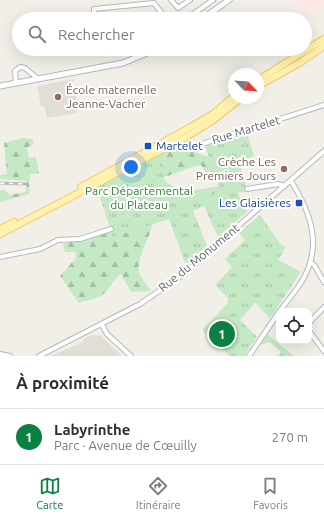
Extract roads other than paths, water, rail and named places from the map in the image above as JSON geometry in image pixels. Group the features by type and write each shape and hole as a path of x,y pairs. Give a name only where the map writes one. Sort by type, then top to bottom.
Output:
{"main road":[{"path":"312,46 324,39"},
{"path":"312,54 324,46"},
{"path":"264,76 297,56"},
{"path":"264,83 310,56"},
{"path":"0,234 173,140 212,114 228,101"},
{"path":"0,229 212,120 233,104"}],"street":[{"path":"171,0 178,8 190,0"},
{"path":"196,12 213,0"},
{"path":"212,12 228,0"},
{"path":"94,12 94,9 154,4 160,12"},
{"path":"0,86 122,63 140,56"},
{"path":"16,83 14,74 17,68 20,67 26,68 37,78"},
{"name":"Rue Martelet","path":"173,140 182,147 189,148 324,105"},
{"name":"Rue du Monument","path":"40,356 140,304 181,276 324,153"},
{"path":"281,308 302,281 310,262 313,245 312,226 291,181"},
{"path":"247,189 278,184 285,186"},
{"path":"0,257 40,249 58,240 80,240 111,229"},
{"path":"310,262 314,265 324,282"},
{"path":"312,320 324,307"},
{"path":"249,356 276,316"},
{"path":"102,325 107,334 131,356"},
{"path":"312,335 324,351"},
{"path":"0,354 10,356"}],"railway":[{"path":"0,183 26,184"}],"place":[{"name":"École maternelle Jeanne-Vacher","path":"58,97"},
{"name":"Martelet","path":"148,146"},
{"name":"Crèche Les Premiers Jours","path":"284,169"},
{"name":"Les Glaisières","path":"299,203"},
{"name":"Labyrinthe","path":"222,334"}],"park label":[{"name":"Parc Départemental du Plateau","path":"139,198"}]}
